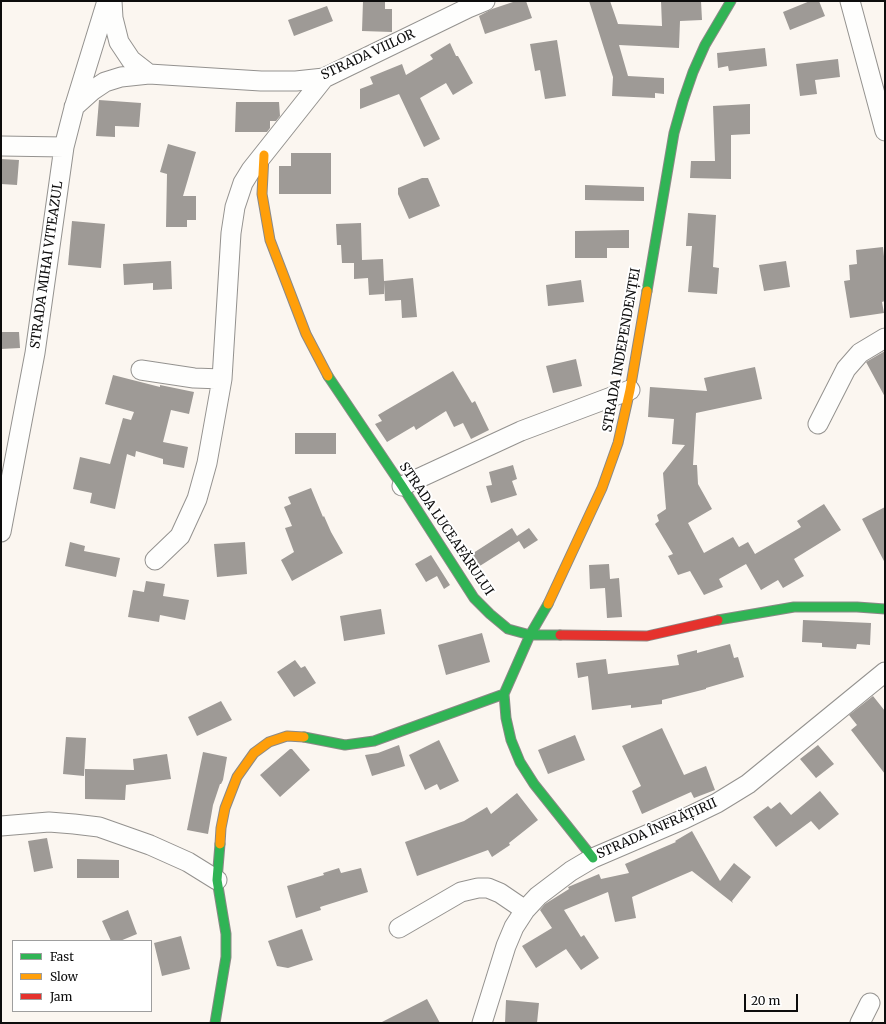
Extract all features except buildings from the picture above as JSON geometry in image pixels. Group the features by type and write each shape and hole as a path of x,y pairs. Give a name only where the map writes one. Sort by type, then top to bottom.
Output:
{"street":[{"name":"STRADA MIHAI VITEAZUL","path":"1,532 35,353 64,146 74,108 107,1"},
{"path":"112,1 113,18 119,42 131,60 149,74"},
{"name":"STRADA VIILOR","path":"74,108 93,90 105,82 121,77 149,74 261,81 296,81 324,78 485,1"},
{"name":"STRADA INDEPENDENȚEI","path":"593,858 534,784 520,762 511,740 506,718 504,694 530,635 544,613 602,488 618,443 630,390 674,133 693,72 705,45 731,1"},
{"path":"850,1 885,131"},
{"path":"155,560 180,536 197,498 207,463 222,379 231,233 236,207 243,183 251,170 324,78"},
{"path":"1,146 64,146"},
{"name":"STRADA LUCEAFĂRULUI","path":"264,155 262,194 270,240 306,334 331,381 402,486 474,598 508,629 530,635 646,636 739,616 794,607 857,607 885,609"},
{"path":"818,424 846,369 860,353 885,338"},
{"path":"141,370 194,378 222,379"},
{"path":"402,486 521,431 630,390"},
{"name":"STRADA ÎNFRĂȚIRII","path":"482,1023 506,946 514,927 525,910 538,896 566,875 593,858 704,810 748,784 885,672"},
{"path":"215,1023 226,957 226,934 216,880 221,828 225,808 231,790 237,777 254,753 269,742 287,736 302,737 345,745 374,741 504,694"},
{"path":"1,826 49,822 99,827 150,845 188,862 216,880"},
{"path":"399,928 462,892 478,888 488,888 500,893 525,910"},
{"path":"860,1023 870,1003"}],"traffic: fast":[{"path":"647,291 674,133 683,101 693,72 705,45 731,1"},
{"path":"328,376 402,486 474,598 508,629 530,635 560,635"},
{"path":"548,604 530,635 504,694 506,718 511,740 520,762 534,784 593,858"},
{"path":"718,620 794,607 857,607 885,609"},
{"path":"304,737 345,745 374,741 504,694"},
{"path":"215,1023 226,957 226,934 217,880 220,844"}],"traffic: slow":[{"path":"264,155 262,194 270,240 306,334 328,376"},
{"path":"548,604 602,488 618,443 630,390 647,291"},
{"path":"220,844 221,828 225,808 237,777 254,753 269,742 287,736 304,737"}],"traffic: jam":[{"path":"560,635 647,636 718,620"}]}
